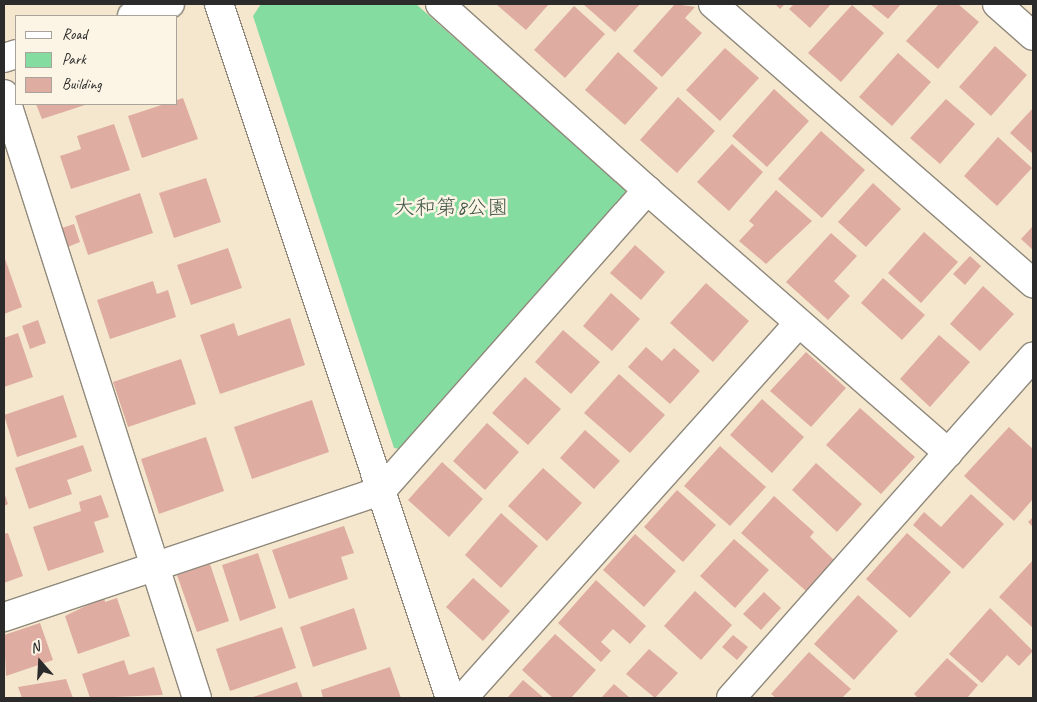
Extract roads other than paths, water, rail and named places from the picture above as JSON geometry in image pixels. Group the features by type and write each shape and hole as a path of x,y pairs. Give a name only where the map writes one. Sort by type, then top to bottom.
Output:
{"street":[{"path":"135,15 170,4"},
{"path":"219,4 450,698"},
{"path":"440,4 797,325 948,453"},
{"path":"713,4 1033,283"},
{"path":"997,4 1033,36"},
{"path":"4,94 197,698"},
{"path":"4,617 381,491 647,190"},
{"path":"463,698 797,325"},
{"path":"731,698 1033,357"}],"park label":[{"name":"大和第8公園","path":"451,207"}]}
